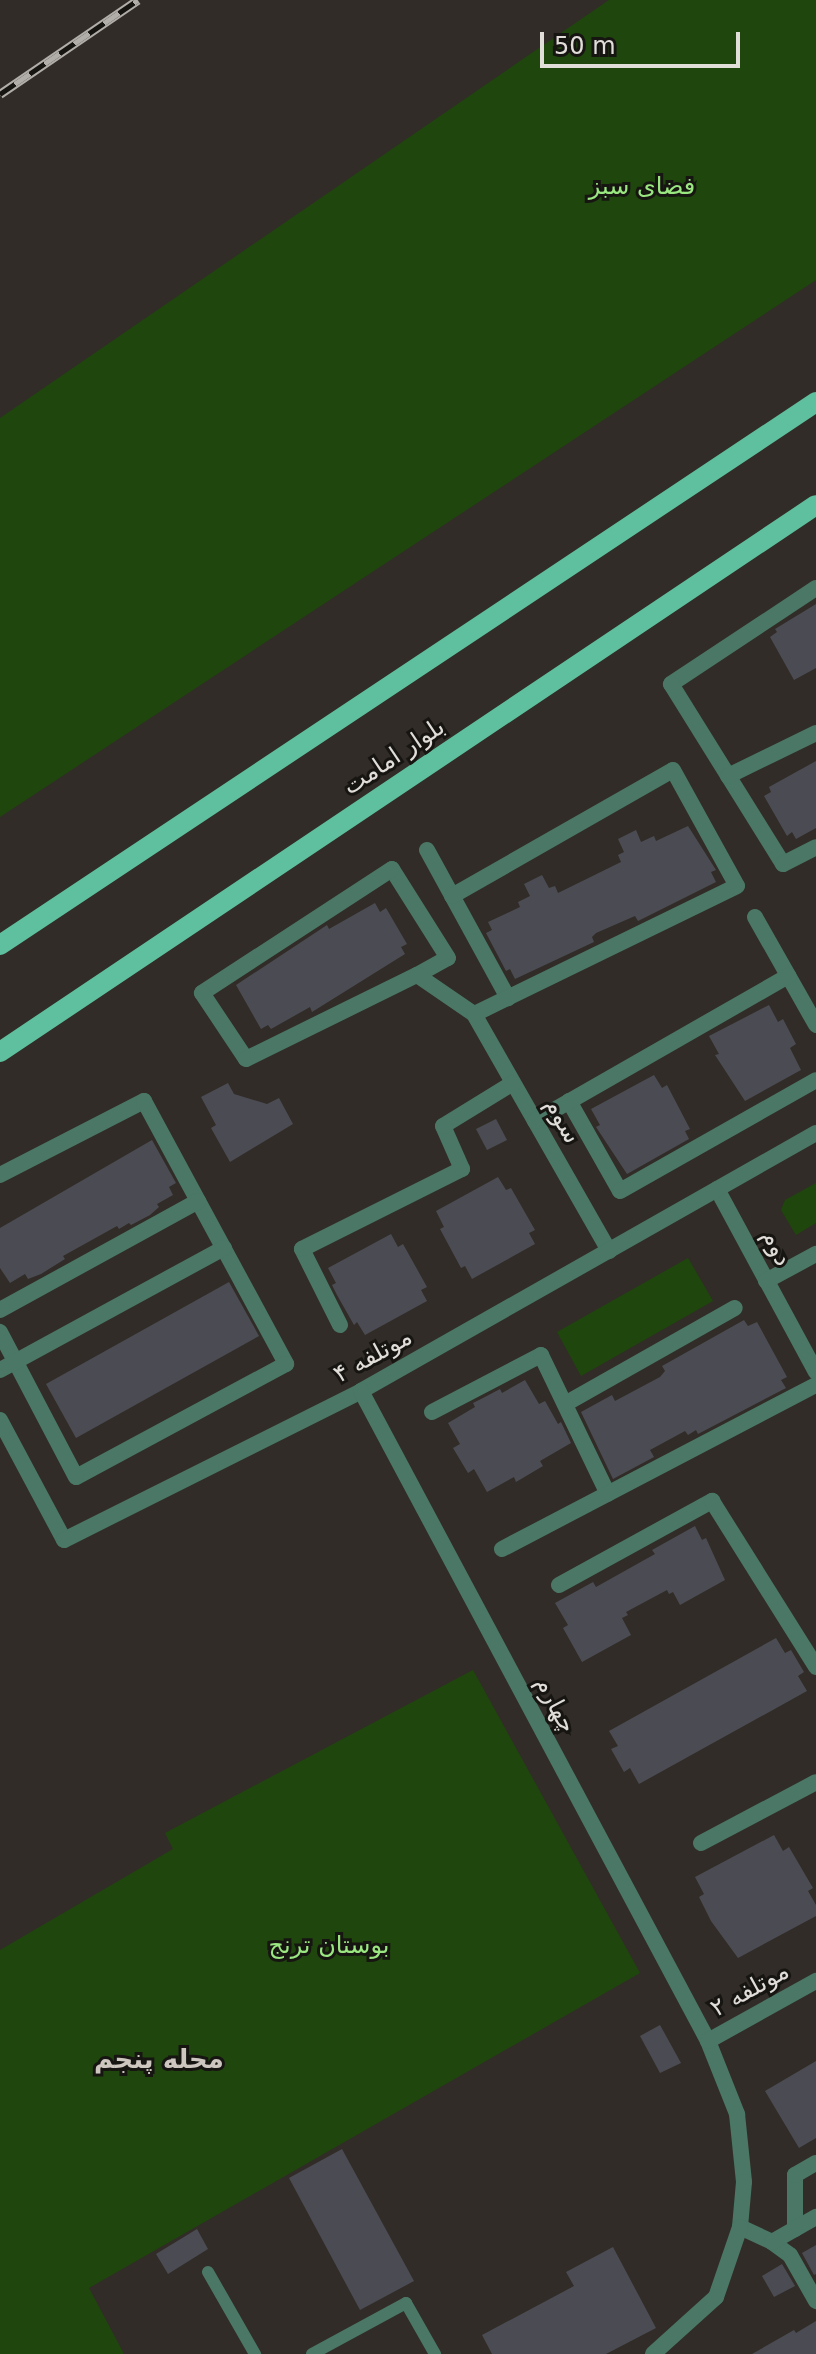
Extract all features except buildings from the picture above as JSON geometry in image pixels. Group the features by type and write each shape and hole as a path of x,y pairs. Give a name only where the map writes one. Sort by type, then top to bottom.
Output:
{"main road":[{"path":"0,945 816,402"},
{"name":"بلوار امامت","path":"0,1052 816,505"}],"street":[{"path":"816,588 671,684 783,864 816,847"},
{"path":"728,776 816,733"},
{"path":"417,975 474,1014 737,886 673,770 452,896"},
{"path":"427,850 508,998"},
{"path":"392,869 448,958 417,975 246,1059 202,993 392,869"},
{"path":"755,917 816,1025"},
{"path":"535,1121 788,976"},
{"name":"سوم","path":"474,1014 609,1251"},
{"path":"569,1101 620,1191 816,1080"},
{"path":"340,1325 302,1249 462,1169 443,1126 513,1083"},
{"path":"0,1175 144,1101 286,1364 76,1477 0,1332"},
{"name":"موتلفه ۴","path":"0,1420 64,1540 361,1391 816,1133"},
{"name":"دوم","path":"717,1189 816,1372"},
{"path":"0,1310 198,1201"},
{"path":"0,1370 224,1248"},
{"path":"766,1281 816,1254"},
{"path":"565,1404 735,1308"},
{"path":"432,1412 541,1355 608,1494"},
{"path":"502,1549 816,1385"},
{"name":"چهارم","path":"361,1391 708,2041 737,2114 744,2182 740,2227 716,2297 653,2354"},
{"path":"559,1585 712,1501 816,1667"},
{"path":"701,1843 816,1782"},
{"name":"موتلفه ۲","path":"708,2041 816,1981"},
{"path":"795,2229 795,2175 816,2163"},
{"path":"772,2242 816,2217"},
{"path":"740,2227 772,2242 790,2255 816,2301"}],"lane":[{"path":"208,2272 255,2354"},
{"path":"312,2354 406,2303 435,2354"}],"green space":[{"name":"فضای سبز","path":"609,0 816,0 816,280 0,817 0,418"},
{"path":"816,1183 816,1223 796,1235 781,1210 785,1200"},
{"path":"688,1258 713,1301 581,1376 557,1332"},
{"name":"بوستان ترنج","path":"473,1670 640,1973 89,2288 124,2354 0,2354 0,1950 173,1849 165,1833"}],"railway":[{"path":"0,94 138,0"}],"district":[{"name":"محله پنجم","path":"159,2060"}]}
